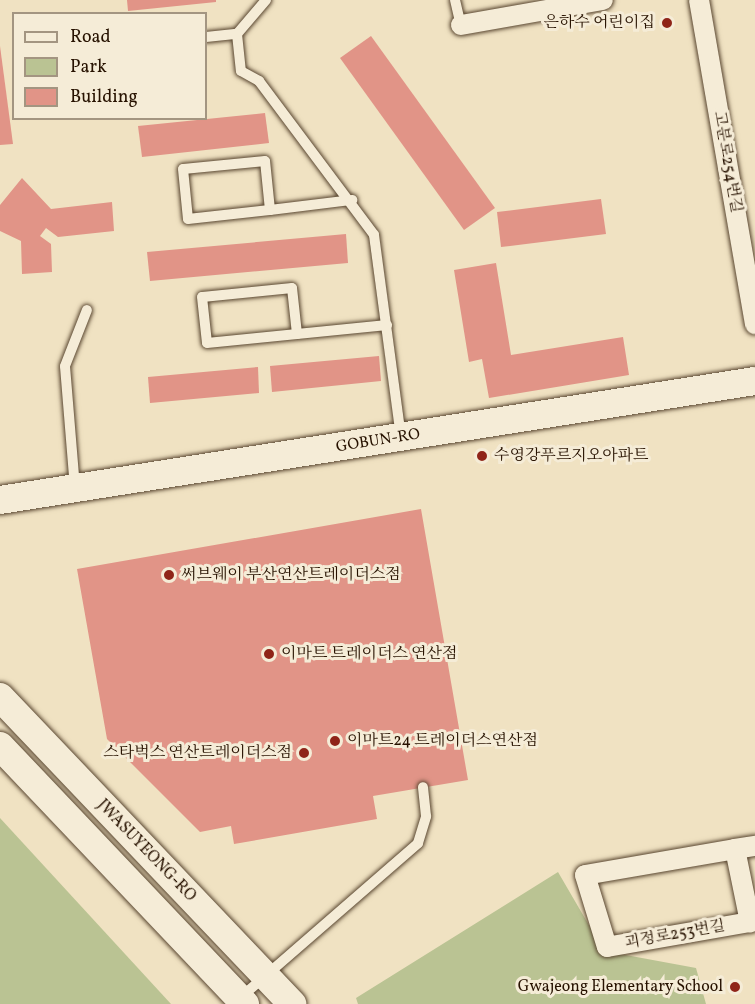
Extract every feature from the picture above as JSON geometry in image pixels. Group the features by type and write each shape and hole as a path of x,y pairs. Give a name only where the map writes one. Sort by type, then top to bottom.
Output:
{"main road":[{"name":"GOBUN-RO","path":"1,501 755,381"},
{"name":"JWASUYEONG-RO","path":"0,697 292,1004"},
{"name":"JWASUYEONG-RO","path":"0,746 242,1001"}],"street":[{"path":"461,25 603,0"},
{"name":"고분로254번길","path":"699,0 755,324"},
{"name":"괴정로253번길","path":"735,849 750,922 607,947 585,875 735,849 755,846"}],"lane":[{"path":"207,38 237,34 266,0"},
{"path":"455,0 461,25"},
{"path":"237,34 241,72 259,81 352,200 374,234 402,437"},
{"path":"270,210 265,161 183,169 188,219 270,210 352,200"},
{"path":"297,334 292,288 202,297 207,343 297,334 387,325"},
{"path":"75,488 65,366 87,310"},
{"path":"242,1001 266,976 418,843 426,816 423,788"}],"green space":[{"path":"0,818 171,1004 0,1004"},
{"path":"558,872 604,951 696,968 706,1004 358,1004 356,998"}],"building":[{"path":"127,0 216,0 216,2 128,11"},
{"path":"371,36 495,208 464,230 340,58"},
{"path":"0,46 13,144 0,145"},
{"path":"265,113 269,143 142,157 138,126"},
{"path":"22,178 51,209 112,202 114,231 58,237 46,228 40,236 51,244 52,272 22,274 21,241 0,231 0,205"},
{"path":"601,199 606,234 501,247 497,212"},
{"path":"346,234 348,263 150,281 147,252"},
{"path":"496,263 511,355 623,337 629,375 489,398 482,359 469,362 454,270"},
{"path":"379,356 381,381 272,392 270,366"},
{"path":"258,367 259,393 150,403 148,377"},
{"name":"이마트 트레이더스 연산점","path":"421,509 468,780 373,796 377,819 234,844 231,826 200,832 107,739 77,569"}],"place":[{"name":"은하수 어린이집","path":"667,23"},
{"name":"수영강푸르지오아파트","path":"482,456"},
{"name":"써브웨이 부산연산트레이더스점","path":"169,575"},
{"name":"이마트 트레이더스 연산점","path":"269,654"},
{"name":"이마트24 트레이더스연산점","path":"335,741"},
{"name":"스타벅스 연산트레이더스점","path":"304,753"},
{"name":"Gwajeong Elementary School","path":"735,987"}]}
